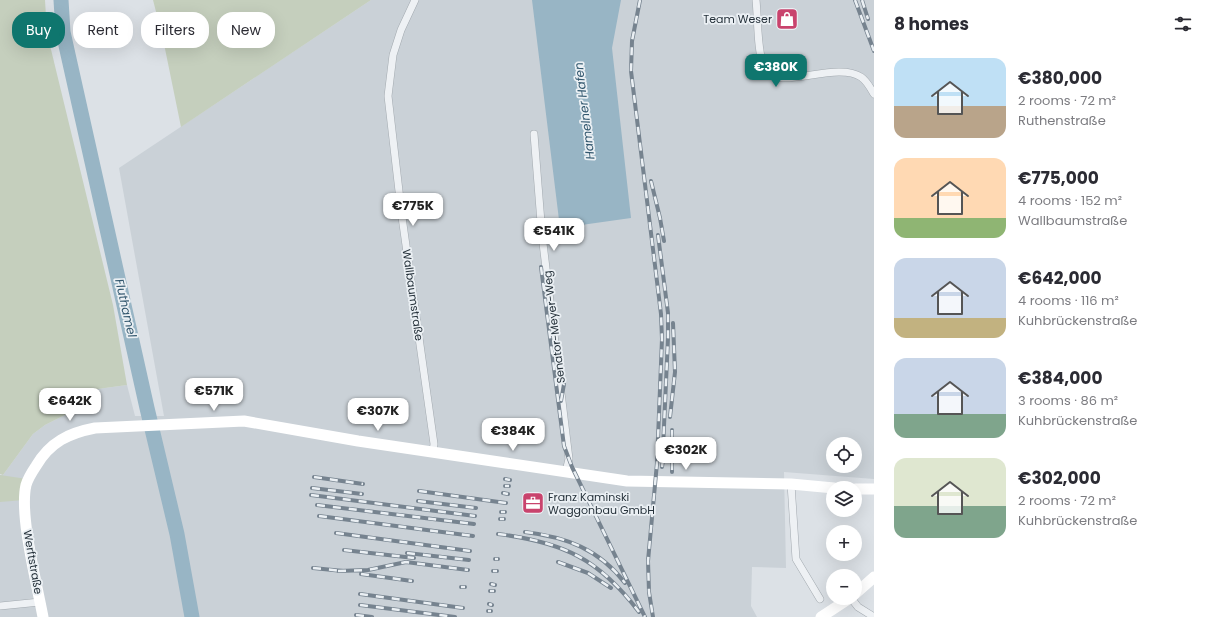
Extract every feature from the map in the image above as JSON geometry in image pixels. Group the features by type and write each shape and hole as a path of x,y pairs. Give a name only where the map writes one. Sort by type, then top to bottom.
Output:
{"street":[{"name":"Wallbaumstraße","path":"415,0 401,30 393,55 388,96 402,217 434,444 433,451"},
{"path":"756,0 761,55 763,66 768,75 778,79 833,72 851,73 862,78 874,94"},
{"name":"Senator-Meyer-Weg","path":"534,134 542,235 568,459 566,471"},
{"name":"Werftstraße","path":"43,617 24,506 28,478 52,445 76,432 95,428 244,421 641,482 791,484 826,487"},
{"path":"791,484 796,559 820,599"},
{"path":"862,489 874,489"},
{"path":"862,588 874,577"},
{"path":"0,606 40,602"},
{"path":"821,617 839,605"},
{"path":"856,605 874,617"}],"shaded area":[{"path":"371,0 874,0 874,479 784,472 786,568 752,567 751,606 757,617 0,617 0,475 3,475 33,434 45,425 69,413 83,391 127,385 135,416 164,416 119,168"}],"green space":[{"path":"0,0 45,0 46,12 12,12 12,48 51,48 113,305 127,385 83,391 69,413 45,425 33,434 3,475 0,474"},
{"path":"153,0 371,0 181,127 165,48 209,48 209,12 156,12"},
{"path":"0,475 27,479 24,500 0,502"}],"water":[{"name":"Hamelner Hafen","path":"532,0 621,0 612,48 631,218 560,228"}],"waterway":[{"name":"Fluthamel","path":"61,0 63,32 147,408 177,534 192,617"}],"railway":[{"path":"640,0 632,41 631,71 661,314 662,339 657,463 648,561 649,592 653,617"},
{"path":"855,0 874,51"},
{"path":"862,0 868,19"},
{"path":"651,181 664,241"},
{"path":"658,235 668,313 663,448"},
{"path":"541,267 564,446 572,467 645,617"},
{"path":"670,417 675,372 673,323"},
{"path":"561,401 564,384"},
{"path":"672,430 672,472"},
{"path":"662,467 665,444"},
{"path":"314,477 363,484"},
{"path":"505,479 510,480"},
{"path":"312,488 362,494"},
{"path":"419,491 506,503"},
{"path":"503,493 508,494"},
{"path":"311,495 475,516"},
{"path":"418,501 476,508"},
{"path":"317,505 474,524"},
{"path":"319,516 473,536"},
{"path":"525,532 568,541 593,553 615,571 625,583"},
{"path":"336,533 470,551"},
{"path":"498,534 542,542 561,548 578,556 594,566 609,579 639,612"},
{"path":"344,550 414,558"},
{"path":"407,553 469,560"},
{"path":"338,571 368,570 406,562 468,570"},
{"path":"558,562 588,573 611,588"},
{"path":"313,568 343,571"},
{"path":"361,574 412,581"},
{"path":"491,584 495,585"},
{"path":"360,594 463,608"},
{"path":"360,605 455,617"},
{"path":"356,615 372,617"}],"place":[{"name":"Team Weser","path":"787,19"},
{"name":"Franz Kaminski Waggonbau GmbH","path":"533,503"}]}
